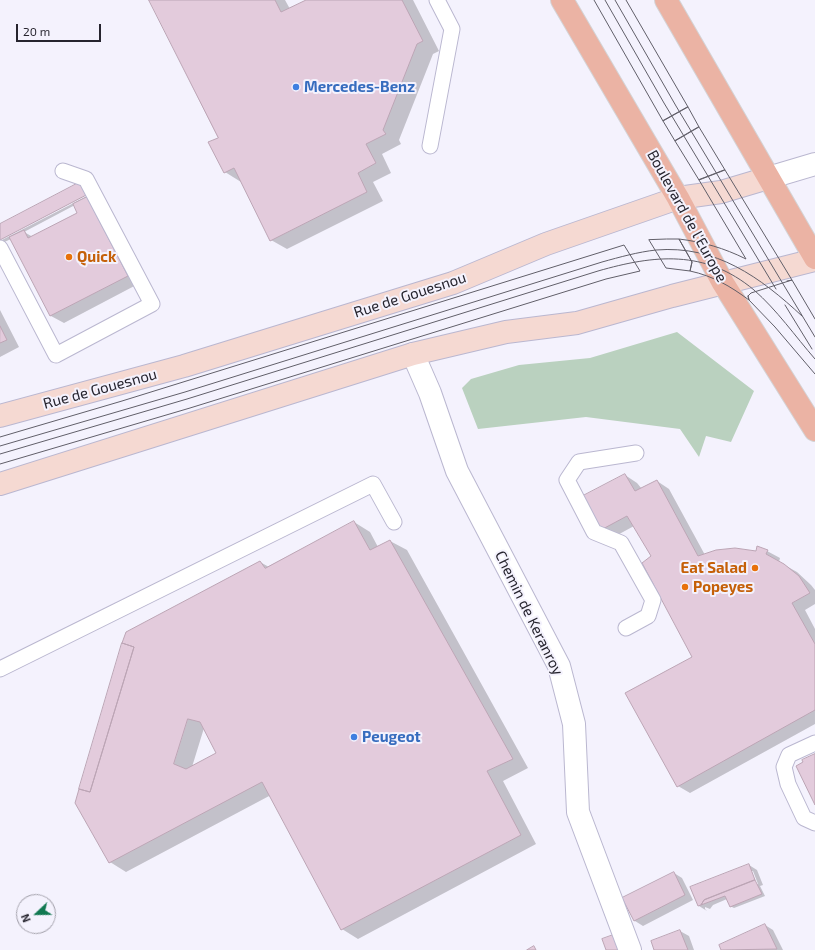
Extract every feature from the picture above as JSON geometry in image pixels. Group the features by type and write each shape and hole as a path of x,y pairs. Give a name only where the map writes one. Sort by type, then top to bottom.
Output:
{"main road":[{"name":"Boulevard de l'Europe","path":"562,0 678,198 723,283 815,430"},
{"path":"0,484 413,354 506,332 577,323 815,259 666,0"},
{"name":"Rue de Gouesnou","path":"0,416 184,366 453,283 546,244 678,198 721,192 768,178"}],"street":[{"name":"Rue de Gouesnou","path":"768,178 815,164"},
{"name":"Chemin de Keranroy","path":"413,354 430,393 457,471 558,666 574,724 578,812 630,950"}],"lane":[{"path":"430,146 452,29 437,0"},
{"path":"0,248 56,355 152,304 86,179 63,171"},
{"path":"626,628 648,616 653,600 621,543 594,532 567,480 579,462 636,453"},
{"path":"0,669 373,484 394,522"},
{"path":"815,743 789,755 784,767 788,784 804,818 815,823"}],"green space":[{"path":"677,332 754,391 731,442 706,436 699,457 680,429 586,417 478,429 462,388 471,379 519,365 590,358"}],"building":[{"name":"Mercedes-Benz","path":"149,0 275,0 281,12 306,0 402,0 423,41 417,44 383,130 386,134 366,144 376,163 358,173 367,192 270,241 234,168 224,173 208,142 218,138"},
{"path":"86,179 92,192 0,240 0,224"},
{"name":"Quick","path":"87,197 128,276 50,316 9,237 24,230 28,238 77,213 73,204"},
{"path":"0,326 7,340 0,343"},
{"path":"625,474 635,491 657,480 698,556 716,550 735,548 756,551 757,546 768,550 766,554 784,564 799,576 810,593 792,603 815,644 815,710 677,787 625,693 692,657 642,563 651,556 627,516 599,531 581,497"},
{"name":"Peugeot","path":"354,521 370,550 390,540 513,759 487,771 521,835 341,930 262,782 109,863 75,803 79,789 90,792 134,647 122,643 126,632 260,561 265,568","holes":["188,719 200,722 216,753 186,769 174,764"]},
{"path":"122,643 134,647 90,792 79,789"},
{"path":"815,754 815,805 796,766 803,762 802,760"},
{"path":"749,864 755,880 704,900 701,905 698,906 690,887"},
{"path":"674,872 685,895 634,921 622,898"},
{"path":"755,880 762,894 730,907 725,896 701,905 704,900"},
{"path":"765,924 777,949 721,950 719,945"},
{"path":"680,930 688,950 654,950 651,941"},
{"path":"619,933 624,950 606,950 602,939"},
{"path":"534,946 536,950 527,950"}],"tram line":[{"path":"594,0 663,121 688,107 626,0"},
{"path":"605,0 664,103 776,289"},
{"path":"615,0 676,106 815,337"},
{"path":"688,107 699,127 675,141 663,121 688,107"},
{"path":"699,127 725,170 699,180 675,141 699,127"},
{"path":"725,170 792,280 751,293 748,296 749,300 721,282 690,271 692,262 679,239 713,246 746,259 699,180 725,170"},
{"path":"667,239 679,239 692,262 690,271 666,268 649,240 667,239"},
{"path":"0,437 122,401 624,245 640,271 606,279 190,408 0,464"},
{"path":"0,446 185,392 602,262 649,251 678,250 698,253 717,258 736,266 770,289 802,316"},
{"path":"0,454 187,399 598,271 639,261 679,259 698,262 717,267 736,277 754,290 770,306 815,359"},
{"path":"787,281 792,280 815,319"},
{"path":"748,296 749,300 775,327 815,374"},
{"path":"785,305 812,349"}],"place":[{"name":"Mercedes-Benz","path":"296,87"},
{"name":"Quick","path":"69,257"},
{"name":"Eat Salad","path":"755,568"},
{"name":"Popeyes","path":"685,587"},
{"name":"Peugeot","path":"354,737"}]}
